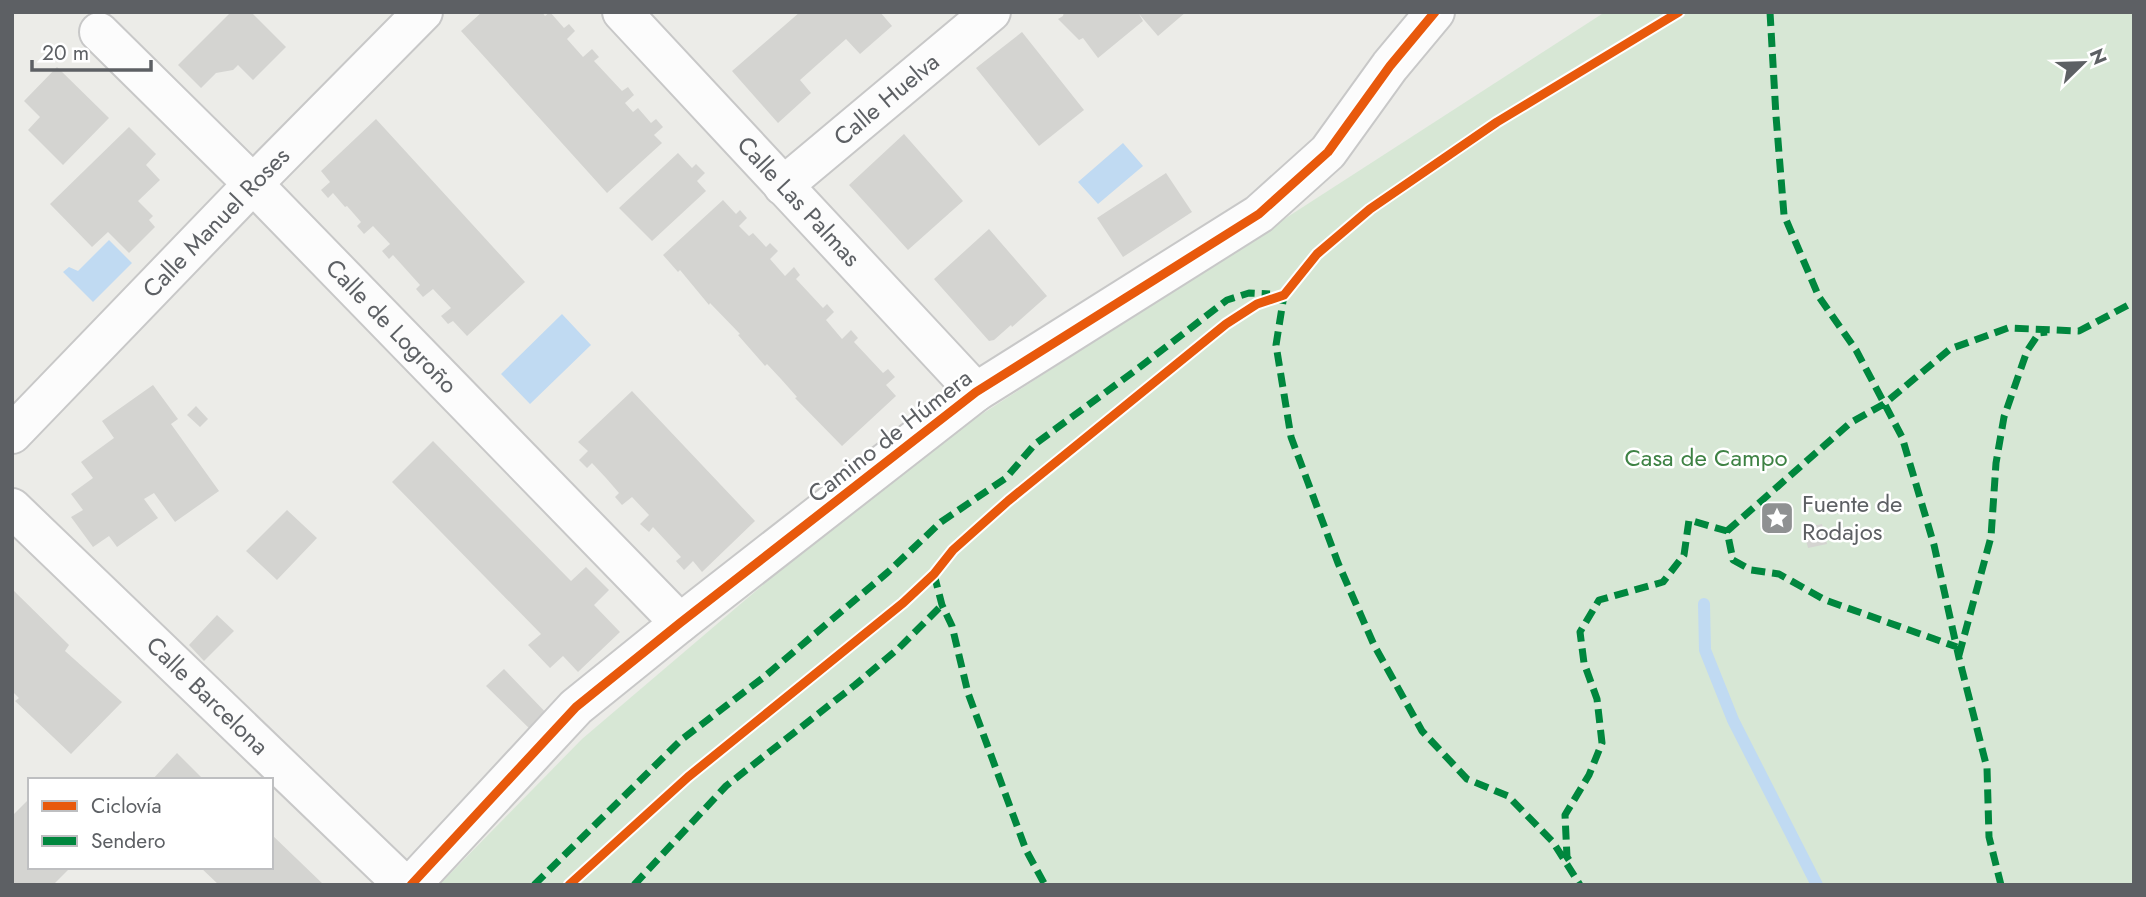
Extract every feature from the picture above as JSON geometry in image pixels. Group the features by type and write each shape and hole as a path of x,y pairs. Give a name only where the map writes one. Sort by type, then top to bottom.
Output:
{"street":[{"name":"Calle Manuel Roses","path":"12,434 423,12"},
{"name":"Calle Las Palmas","path":"622,12 976,392"},
{"name":"Calle Huelva","path":"783,186 991,12"},
{"name":"Camino de Húmera","path":"411,885 576,707 680,623 976,392 1259,214 1328,152 1390,66 1435,12"},
{"name":"Calle de Logroño","path":"99,32 253,184 680,623"},
{"name":"Calle Barcelona","path":"12,508 404,885"}],"green space":[{"name":"Casa de Campo","path":"1605,12 2134,12 2134,885 439,885 582,739 906,463"}],"water":[{"path":"1123,143 1143,166 1098,204 1078,182"},
{"path":"109,240 132,263 93,302 63,272 69,267 78,271"},
{"path":"562,314 591,345 530,404 501,374"}],"building":[{"path":"231,12 251,12 286,47 253,80 238,65 233,70 216,73 201,88 178,65"},
{"path":"482,12 542,12 545,16 550,12 564,28 569,24 575,31 567,39 583,57 592,49 599,57 594,61 622,91 628,87 634,95 625,103 633,112 638,108 651,123 656,119 663,127 654,135 662,143 607,193 461,31"},
{"path":"800,12 880,12 892,26 860,54 846,39 800,80 811,93 778,123 732,71"},
{"path":"1064,12 1186,12 1158,36 1139,14 1143,21 1098,58 1083,38 1079,40 1058,19"},
{"path":"1022,32 1084,110 1039,146 976,68"},
{"path":"57,67 109,118 63,165 28,130 40,117 24,101"},
{"path":"376,119 525,282 467,336 453,321 448,324 441,316 451,308 433,289 423,297 416,289 420,285 393,255 389,259 382,251 390,244 373,226 364,234 357,226 361,222 347,206 333,193 328,198 321,190 330,182 321,171"},
{"path":"129,127 156,154 146,165 160,180 138,201 153,216 149,220 155,227 129,253 108,232 92,247 50,204"},
{"path":"904,134 963,201 908,250 849,185"},
{"path":"678,153 692,168 696,164 705,173 697,181 706,191 652,241 619,208"},
{"path":"1166,173 1192,212 1123,257 1097,218"},
{"path":"723,200 736,214 740,210 747,218 739,226 749,236 753,233 766,247 770,243 778,251 770,259 785,276 794,267 800,275 796,279 823,308 827,304 834,312 826,320 842,339 851,330 858,338 854,342 883,373 888,369 895,377 886,385 896,396 842,446 795,398 797,397 767,364 765,366 738,335 740,334 663,255"},
{"path":"989,229 1047,296 1012,327 1011,325 994,340 989,341 934,279"},
{"path":"153,385 178,419 171,424 219,491 175,522 154,493 144,499 158,518 117,547 109,536 93,547 71,517 83,510 71,494 93,478 81,462 114,438 102,421"},
{"path":"632,391 755,521 702,572 693,561 684,570 676,561 681,557 653,527 649,532 640,524 649,515 632,497 622,505 615,497 619,493 592,463 587,468 579,460 588,451 578,442"},
{"path":"196,406 208,419 200,427 187,415"},
{"path":"433,441 571,581 586,567 609,590 594,605 620,632 578,672 563,656 550,668 528,645 541,634 392,482"},
{"path":"287,510 317,538 277,580 246,551"},
{"path":"1822,524 1827,544 1808,548 1803,528"},
{"path":"12,589 69,645 65,651 122,702 71,754 15,701 19,698 12,691"},
{"path":"217,615 234,631 204,661 189,645"},
{"path":"504,669 552,719 536,735 486,686"},
{"path":"177,753 202,778 154,778"},
{"path":"28,800 28,869 69,869 53,885 12,885 12,816"},
{"path":"273,836 324,885 219,885 202,869 273,869"}],"waterway":[{"path":"1704,604 1705,650 1733,720 1817,885"}],"marked path":[{"path":"1770,12 1784,215 1819,297 1856,350 1902,437 1934,545 1987,768 1989,837 2001,885"},
{"path":"1287,291 1284,295 1276,345 1291,437 1338,563 1374,645 1422,731 1467,779 1508,796 1553,842 1580,885"},
{"path":"534,885 681,740 764,677 888,572 941,522 1006,478 1035,444 1227,300 1249,293 1270,294"},
{"path":"1727,531 1850,423 1884,404 1950,349 2008,328 2079,331 2134,302"},
{"path":"1959,655 1991,537 1996,463 2004,417 2027,351 2039,333 2047,332"},
{"path":"1569,860 1565,815 1589,775 1602,743 1597,699 1584,663 1580,632 1599,600 1663,582 1684,555 1689,520 1727,531 1733,560 1751,570 1779,574 1825,600 1957,647"},
{"path":"934,574 942,605 952,626 968,693 1026,850 1045,885"},
{"path":"634,885 726,786 855,685 899,648 942,605"}],"cycle path":[{"path":"411,885 576,707 680,623 976,392 1259,214 1328,152 1390,66 1435,12"},
{"path":"569,885 688,777 903,603 934,574 953,550 1008,501 1226,324 1257,304 1284,295 1317,254 1370,209 1497,122 1679,12"}],"place":[{"name":"Fuente de Rodajos","path":"1777,518"}]}
